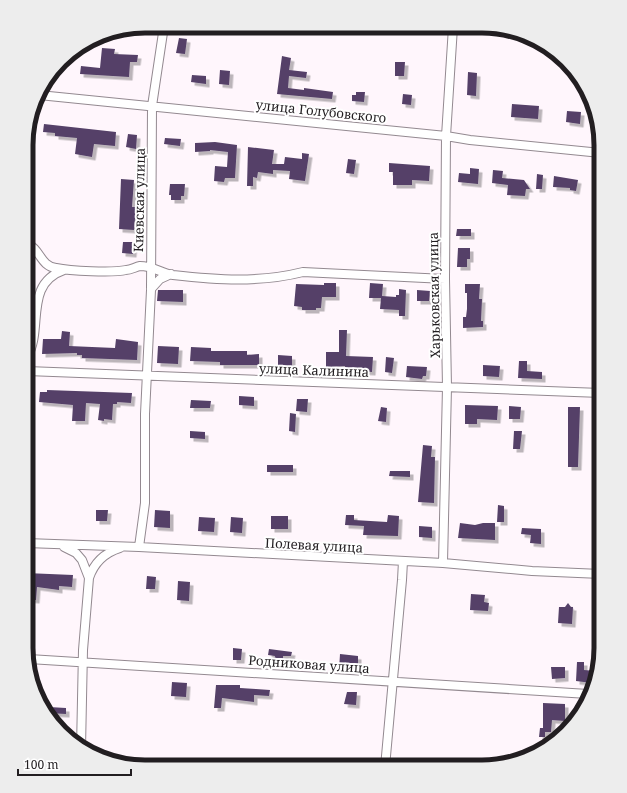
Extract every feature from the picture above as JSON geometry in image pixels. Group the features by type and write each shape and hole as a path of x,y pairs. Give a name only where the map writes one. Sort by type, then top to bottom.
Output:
{"street":[{"name":"Киевская улица","path":"138,547 145,503 146,376 151,290 152,106 163,33"},
{"name":"Харьковская улица","path":"443,563 447,387 444,279 446,136 453,33"},
{"name":"улица Голубовского","path":"45,96 594,152"},
{"path":"33,248 36,250 43,262 48,266 66,269 126,271 139,266 151,267 170,274 255,280 281,277 303,272 444,279"},
{"path":"33,330 36,309 44,283 52,276 66,269"},
{"path":"151,290 160,279 170,274"},
{"name":"улица Калинина","path":"33,371 594,392"},
{"name":"Полевая улица","path":"33,543 124,546 443,563 532,571 594,574"},
{"path":"57,545 70,549 76,553 84,564 89,578"},
{"path":"81,740 83,661 89,578 92,570 103,556 124,546"},
{"path":"385,760 403,561"},
{"name":"Родниковая улица","path":"34,659 83,661 584,694"}],"building":[{"path":"179,38 187,39 185,54 176,53"},
{"path":"102,48 115,49 114,54 138,55 137,62 130,62 129,77 80,74 81,66 100,68"},
{"path":"282,56 291,58 289,70 307,72 306,78 289,76 288,88 304,90 304,88 333,92 332,99 277,94"},
{"path":"395,62 405,62 404,76 395,76"},
{"path":"220,70 230,71 229,85 219,84"},
{"path":"468,72 477,73 476,96 467,95"},
{"path":"192,75 206,76 206,84 191,82"},
{"path":"356,92 365,92 364,102 352,101 352,95 356,95"},
{"path":"403,94 412,95 411,105 402,104"},
{"path":"512,104 539,106 538,119 511,117"},
{"path":"567,111 581,112 580,124 566,122"},
{"path":"44,124 116,132 115,146 94,144 92,157 75,154 77,138 55,136 55,133 43,132"},
{"path":"128,134 137,135 136,149 126,147"},
{"path":"165,138 181,139 180,146 164,144"},
{"path":"215,142 237,145 235,178 225,178 224,182 214,181 215,166 227,167 228,152 210,150 195,152 195,143"},
{"path":"248,147 274,150 272,164 284,164 285,157 302,159 302,153 309,154 305,181 289,179 290,171 273,170 273,174 258,172 257,178 253,177 253,186 247,186"},
{"path":"348,159 356,160 354,174 346,173"},
{"path":"389,163 430,166 429,181 412,180 412,185 393,185 393,172 389,172"},
{"path":"470,168 479,169 478,184 458,182 459,173 470,174"},
{"path":"493,170 503,171 502,178 524,180 530,189 526,189 525,196 507,195 508,185 492,183"},
{"path":"537,174 543,175 542,189 536,189"},
{"path":"554,176 578,180 576,191 570,190 570,188 553,187"},
{"path":"121,179 134,180 132,207 136,207 134,230 119,229"},
{"path":"170,184 185,184 184,196 181,196 181,200 171,200 171,195 169,195"},
{"path":"457,229 471,229 471,236 456,236"},
{"path":"123,242 134,242 133,254 122,253"},
{"path":"458,248 470,248 470,259 467,259 467,267 457,267"},
{"path":"324,283 336,283 336,297 322,297 321,308 316,308 316,310 302,310 302,307 294,306 296,284 324,285"},
{"path":"370,283 383,284 382,296 396,297 396,295 399,295 399,289 406,290 405,316 399,316 399,310 380,309 381,298 369,298"},
{"path":"465,284 480,284 479,299 482,299 481,321 483,321 483,327 463,328 463,317 466,317 467,309 467,293 465,293"},
{"path":"158,290 183,290 183,302 157,301"},
{"path":"417,290 430,291 429,301 417,301"},
{"path":"339,330 347,330 346,356 373,357 372,372 345,370 345,366 326,367 326,352 339,352"},
{"path":"62,331 70,332 69,346 115,348 116,339 138,342 137,360 82,358 82,355 77,355 77,353 42,354 43,339 61,339"},
{"path":"158,346 179,347 178,364 157,363"},
{"path":"191,347 211,348 211,351 247,351 247,355 259,354 259,365 220,365 220,362 190,361"},
{"path":"278,355 292,356 292,367 278,367"},
{"path":"386,357 394,358 392,373 385,372"},
{"path":"519,361 527,361 527,371 542,372 542,379 518,378"},
{"path":"483,365 500,366 499,377 483,376"},
{"path":"407,366 427,367 426,376 423,376 422,379 406,377"},
{"path":"47,390 132,393 131,403 117,402 117,404 113,404 112,420 98,420 100,404 86,403 85,421 72,421 73,405 39,402 40,392 47,392"},
{"path":"239,396 254,397 254,406 239,405"},
{"path":"297,399 308,399 307,412 296,411"},
{"path":"191,400 211,401 210,408 190,408"},
{"path":"465,405 498,406 497,420 477,419 477,424 465,424"},
{"path":"509,406 521,407 520,419 509,419"},
{"path":"381,407 387,408 386,422 378,421"},
{"path":"568,407 580,407 578,467 568,467"},
{"path":"290,413 296,414 295,432 289,431"},
{"path":"190,431 205,432 205,439 190,438"},
{"path":"514,431 522,431 520,449 513,449"},
{"path":"423,445 432,446 431,457 435,457 434,503 418,502"},
{"path":"267,465 293,465 293,472 267,472"},
{"path":"390,471 410,471 410,477 389,476"},
{"path":"498,505 504,506 504,522 497,522"},
{"path":"96,510 108,510 107,521 96,521"},
{"path":"155,510 170,511 170,528 154,527"},
{"path":"346,515 354,515 354,520 387,522 388,515 399,516 398,536 363,535 364,526 345,525"},
{"path":"271,516 288,516 288,529 271,529"},
{"path":"199,517 215,518 214,532 198,531"},
{"path":"231,517 243,518 242,533 230,532"},
{"path":"460,523 475,525 495,523 495,540 458,538"},
{"path":"419,526 432,527 432,538 419,537"},
{"path":"522,528 541,529 541,544 530,543 531,535 521,534"},
{"path":"33,573 73,575 72,587 59,586 59,590 37,587 36,600 33,600"},
{"path":"147,576 156,577 155,589 146,589"},
{"path":"178,581 190,582 189,601 177,600"},
{"path":"471,594 485,595 484,602 489,603 488,611 470,610"},
{"path":"568,603 571,607 573,607 572,624 558,623 559,607 565,607"},
{"path":"233,648 242,649 241,660 233,660"},
{"path":"269,649 292,652 291,656 283,656 283,662 274,661 275,656 268,655"},
{"path":"340,654 358,656 358,668 346,668 346,670 339,670"},
{"path":"577,662 584,662 584,670 592,671 588,683 576,681"},
{"path":"551,667 565,667 565,678 552,679"},
{"path":"172,682 187,683 186,697 171,696"},
{"path":"216,685 240,685 240,688 270,690 269,696 254,695 254,702 222,698 221,708 214,708"},
{"path":"347,692 357,692 356,705 344,704"},
{"path":"543,703 565,704 565,721 552,720 551,732 545,732 545,737 539,737 540,728 543,728"},
{"path":"50,707 66,708 66,714 54,713"}]}
